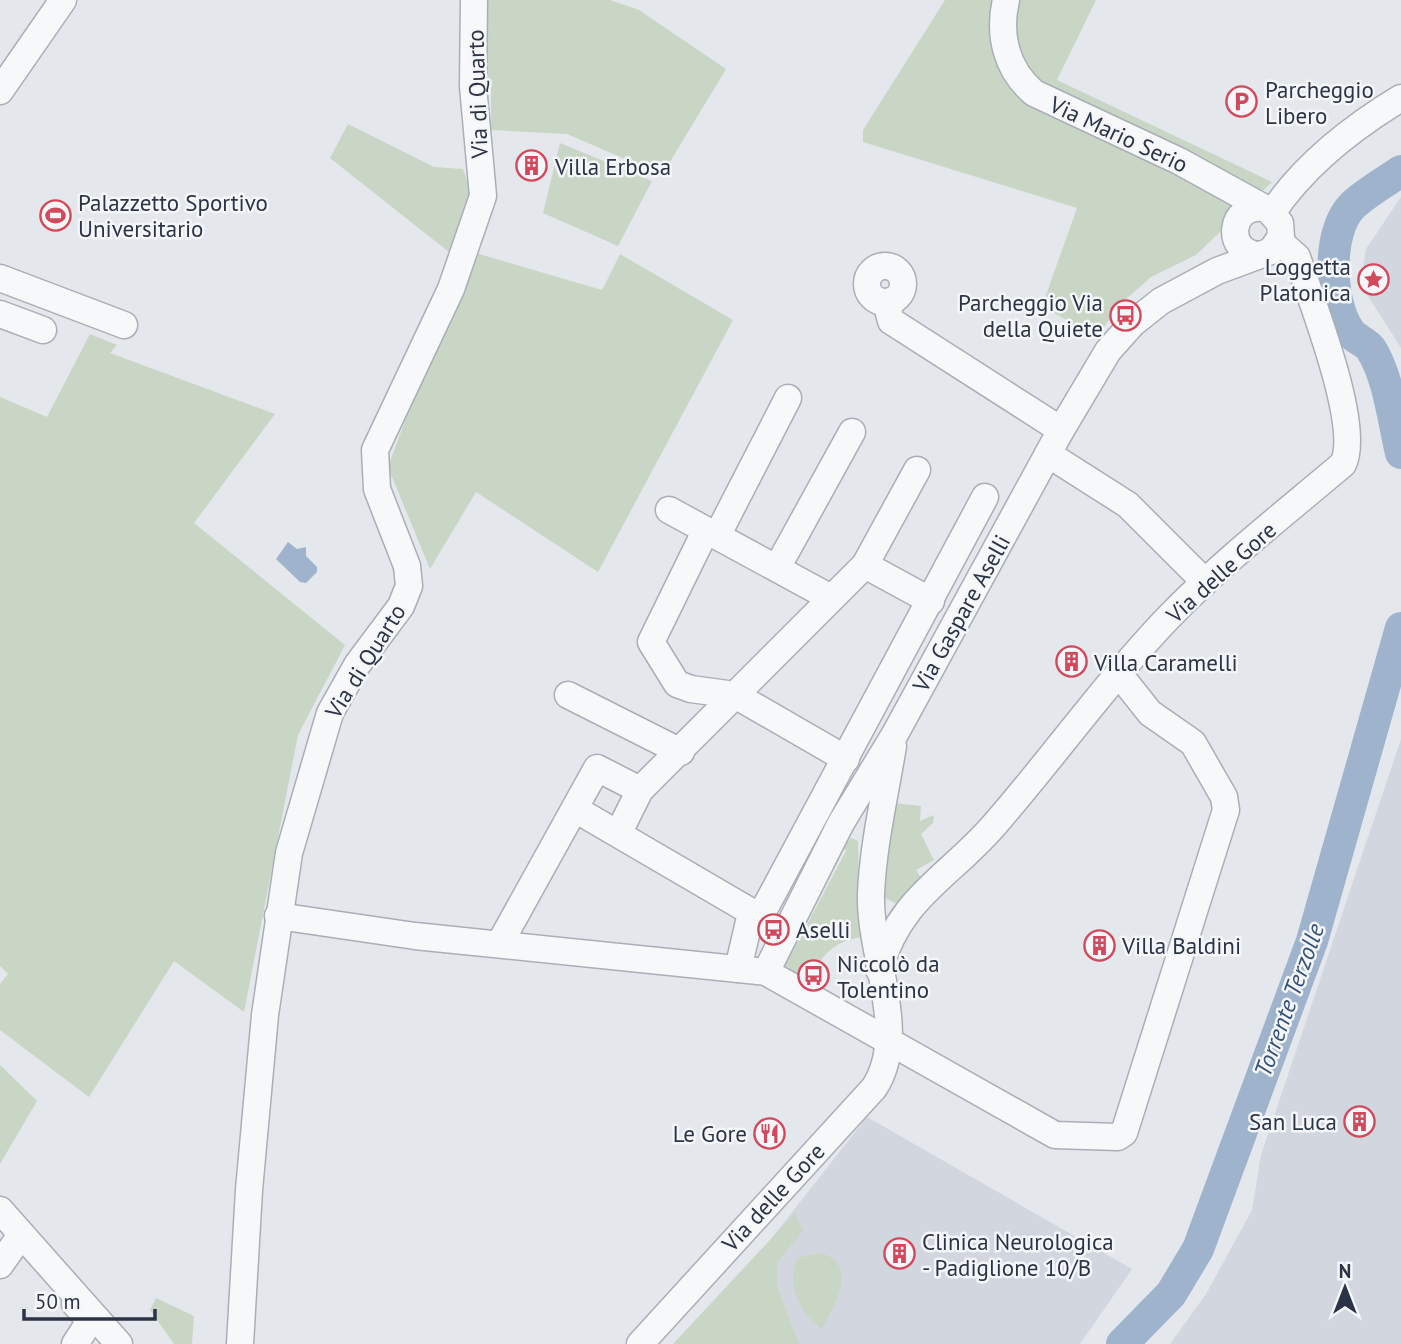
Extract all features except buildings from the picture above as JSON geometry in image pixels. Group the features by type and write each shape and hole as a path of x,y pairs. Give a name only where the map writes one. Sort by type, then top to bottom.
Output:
{"street":[{"path":"0,91 63,0"},
{"name":"Via di Quarto","path":"240,1344 250,1178 265,1015 289,853 330,713 357,665 401,607 409,586 407,566 377,489 374,462 379,439 451,289 483,196 473,86 474,0"},
{"name":"Via Mario Serio","path":"1006,0 1002,23 1006,51 1023,82 1034,93 1134,138 1268,211"},
{"path":"1234,230 1245,211 1268,211 1338,143 1401,98"},
{"path":"1220,184 1231,201 1234,230"},
{"name":"Via delle Gore","path":"1268,211 1280,223 1269,248"},
{"name":"Via delle Gore","path":"835,1008 850,1013 866,1009 877,991 879,971 892,932 909,906 947,875 997,822 1164,622 1205,582 1343,464 1349,453 1343,403 1297,257 1269,248 1243,250 1234,230"},
{"name":"Via Gaspare Aselli","path":"1191,284 1220,257 1234,230"},
{"name":"Via Gaspare Aselli","path":"766,972 841,823 895,734 1061,430 1108,351 1161,301 1269,248"},
{"path":"919,257 876,268 867,281 872,296 886,302 891,321 1061,430"},
{"path":"0,278 124,325"},
{"path":"0,314 43,330"},
{"path":"788,398 714,534 701,540 651,642 677,684 691,690 734,695 846,759"},
{"path":"777,568 852,432"},
{"path":"1048,454 1128,505 1205,582"},
{"path":"619,832 640,790 681,752 734,695 865,565 916,470"},
{"path":"575,809 619,832 760,917 932,601 985,497"},
{"path":"669,510 831,598"},
{"path":"865,565 932,601"},
{"path":"278,916 415,936 766,972 835,1008 1055,1135 1118,1137 1124,1133 1226,810 1224,797 1193,743 1150,713 1119,674"},
{"path":"568,695 681,752"},
{"name":"Via delle Gore","path":"640,1344 874,1088 886,1067 890,1042 871,897 895,734"},
{"path":"500,943 597,768 640,790"},
{"path":"841,823 858,821 879,831"},
{"path":"738,969 751,913"},
{"path":"0,1210 119,1344"},
{"path":"0,1265 21,1235"},
{"path":"72,1291 72,1300 90,1321 75,1344"}],"shaded area":[{"path":"1401,197 1401,348 1361,285 1366,249"},
{"path":"1401,739 1401,1344 1170,1344 1206,1294 1252,1210 1261,1155"},
{"path":"867,1117 1132,1269 1080,1344 688,1344"}],"green space":[{"path":"483,0 610,0 639,10 726,69 662,175 567,134 491,130 491,91 482,87"},
{"path":"945,0 1096,0 1057,80 1272,182 1196,255 1151,277 1124,301 1096,337 1042,306 1077,208 863,142 863,130"},
{"path":"348,124 434,167 463,169 470,190 449,252 330,158"},
{"path":"560,143 652,181 618,246 543,213"},
{"path":"476,253 602,290 620,254 733,320 598,572 476,492 430,569 388,467 416,391"},
{"path":"90,334 117,345 110,353 275,414 194,523 345,645 298,735 244,1012 174,961 89,1097 0,1030 0,984 8,974 0,966 0,397 47,417"},
{"path":"894,803 921,806 920,821 934,815 933,823 921,834 934,860 916,870 924,882 897,904 883,897"},
{"path":"851,838 858,841 860,937 840,944 828,952 808,982 785,965 786,950 793,951 846,851 843,847"},
{"path":"0,1065 37,1101 0,1164"},
{"path":"795,1213 803,1231 777,1262 777,1286 799,1344 673,1344"},
{"path":"820,1253 832,1258 839,1266 842,1276 837,1297 822,1329 801,1307 793,1277 798,1258"},
{"path":"156,1298 194,1316 192,1344 174,1344 150,1310"}],"water":[{"path":"288,542 297,549 306,547 306,556 317,567 317,572 306,583 300,582 276,559"}],"waterway":[{"name":"Torrente Terzolle","path":"1401,171 1358,200 1344,217 1338,232 1333,267 1343,319 1350,332 1371,349 1382,373 1401,453"},
{"name":"Torrente Terzolle","path":"1122,1344 1171,1294 1198,1249 1312,941 1401,628"}],"place":[{"name":"Parcheggio Libero","path":"1242,102"},
{"name":"Villa Erbosa","path":"532,166"},
{"name":"Palazzetto Sportivo Universitario","path":"55,215"},
{"name":"Loggetta Platonica","path":"1374,279"},
{"name":"Parcheggio Via della Quiete","path":"1126,315"},
{"name":"Villa Caramelli","path":"1071,662"},
{"name":"Aselli","path":"773,929"},
{"name":"Villa Baldini","path":"1099,945"},
{"name":"Niccolò da Tolentino","path":"814,976"},
{"name":"San Luca","path":"1360,1121"},
{"name":"Le Gore","path":"770,1133"},
{"name":"Clinica Neurologica - Padiglione 10/B","path":"899,1254"}]}
